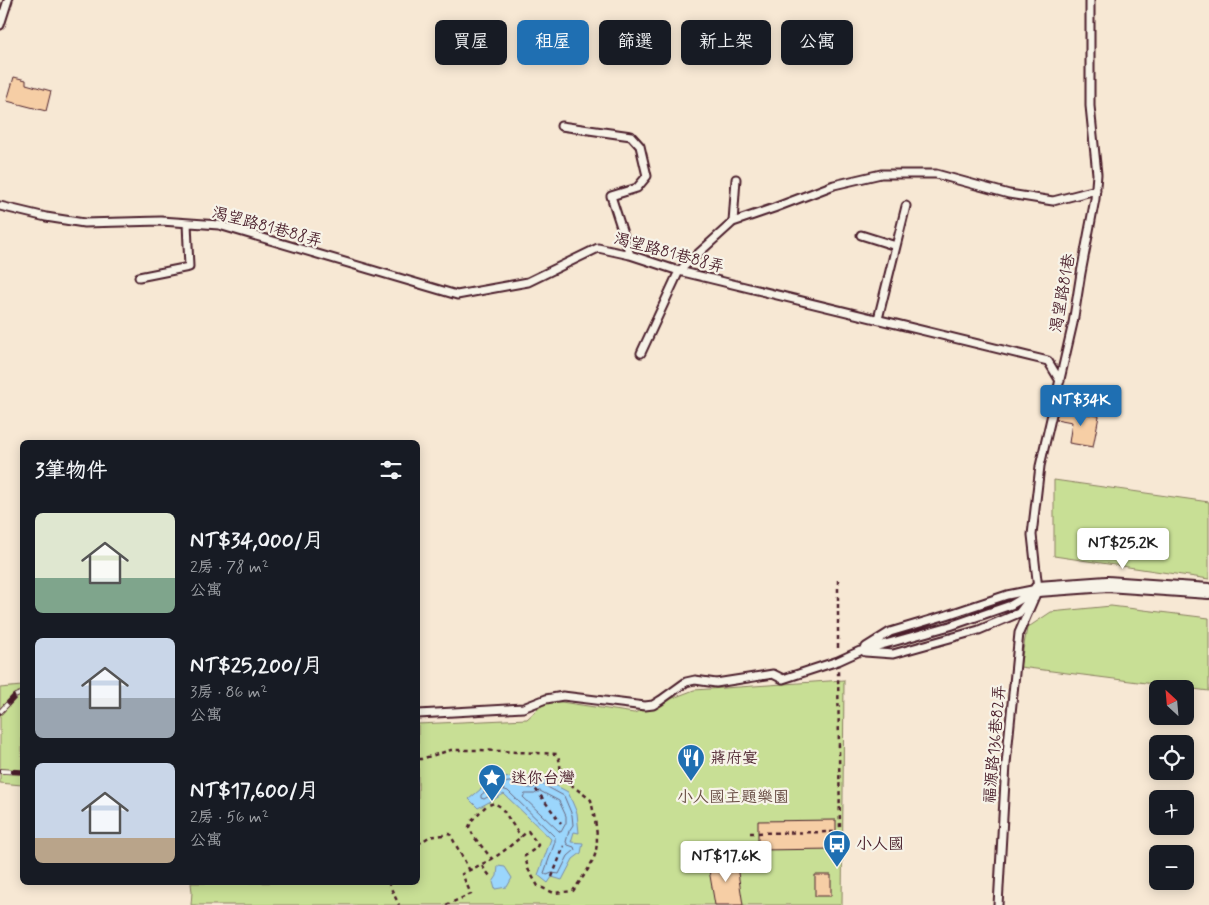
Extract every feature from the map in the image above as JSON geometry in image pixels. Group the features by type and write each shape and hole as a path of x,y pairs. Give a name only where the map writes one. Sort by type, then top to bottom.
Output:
{"street":[{"path":"1038,589 1106,584 1209,591"}],"lane":[{"path":"0,25 8,0"},
{"name":"渴望路81巷","path":"1038,589 1032,535 1040,466 1073,323 1080,273 1096,190 1097,174 1090,106 1090,0"},
{"path":"561,126 631,136 640,146 647,176 638,188 611,196 630,255"},
{"path":"641,353 679,271 733,222 834,185 881,174 936,174 1009,194 1053,202 1096,190"},
{"path":"733,222 736,179"},
{"name":"渴望路81巷88弄","path":"0,206 46,217 84,223 161,221 219,225 457,295 528,282 598,248 630,255 679,271 1048,361 1060,381"},
{"path":"878,319 906,206"},
{"path":"139,277 189,267 187,223"},
{"path":"861,235 896,246"},
{"path":"860,651 950,626 1011,605 1038,589"},
{"path":"420,714 523,708 546,699 563,696 645,706 652,705 661,700 686,682 695,680 716,683 773,674 783,679 838,661 860,651 890,632 1007,595 1038,589"},
{"path":"860,651 894,654 979,630 1019,613 1038,589"},
{"name":"福源路136巷82弄","path":"998,905 1006,764 1019,633 1038,589"}],"path":[{"path":"750,833 840,833 838,580"},
{"path":"420,759 451,750 557,754 560,761 561,777 591,800 596,829 596,852 586,873 573,891 554,893 538,886 528,869 524,856 536,848 538,844 528,831 492,860 462,874 471,894 446,905"},
{"path":"531,783 561,823"},
{"path":"492,860 468,827 472,820 486,806 494,804 501,806 521,837"},
{"path":"420,843 429,837 450,834 470,871"},
{"path":"552,877 564,846"},
{"path":"482,865 490,876"},
{"path":"389,885 398,905"}],"green space":[{"path":"1054,480 1209,502 1209,579 1054,556"},
{"path":"1111,606 1209,618 1209,691 1194,689 1194,680 1149,680 1149,683 1020,667 1027,628 1051,612"},
{"name":"小人國主題樂園","path":"844,680 842,905 191,905 191,885 420,885 420,724 527,719 548,700 634,713 694,690"},
{"path":"20,686 20,785 0,783 0,688"}],"water":[{"path":"536,775 568,792 577,813 579,833 574,832 571,842 583,843 581,853 573,859 562,880 552,877 548,883 538,875 551,839 504,794 478,808 469,799 493,779 511,777 531,783"},
{"path":"498,866 505,867 512,878 507,887 495,889 493,882 497,876"}],"building":[{"path":"14,77 26,80 26,84 51,91 46,111 7,101"},
{"path":"1058,410 1099,416 1093,447 1069,443 1072,422 1056,419"},
{"path":"836,820 836,849 758,850 758,821"},
{"path":"736,860 743,905 715,905 708,864"},
{"path":"815,875 831,875 831,896 815,896"}],"railway":[{"path":"0,712 15,696 20,694"},
{"path":"0,771 20,772"}],"place":[{"name":"蔣府宴","path":"691,782"},
{"name":"迷你台灣","path":"492,802"},
{"name":"小人國","path":"837,868"}]}
